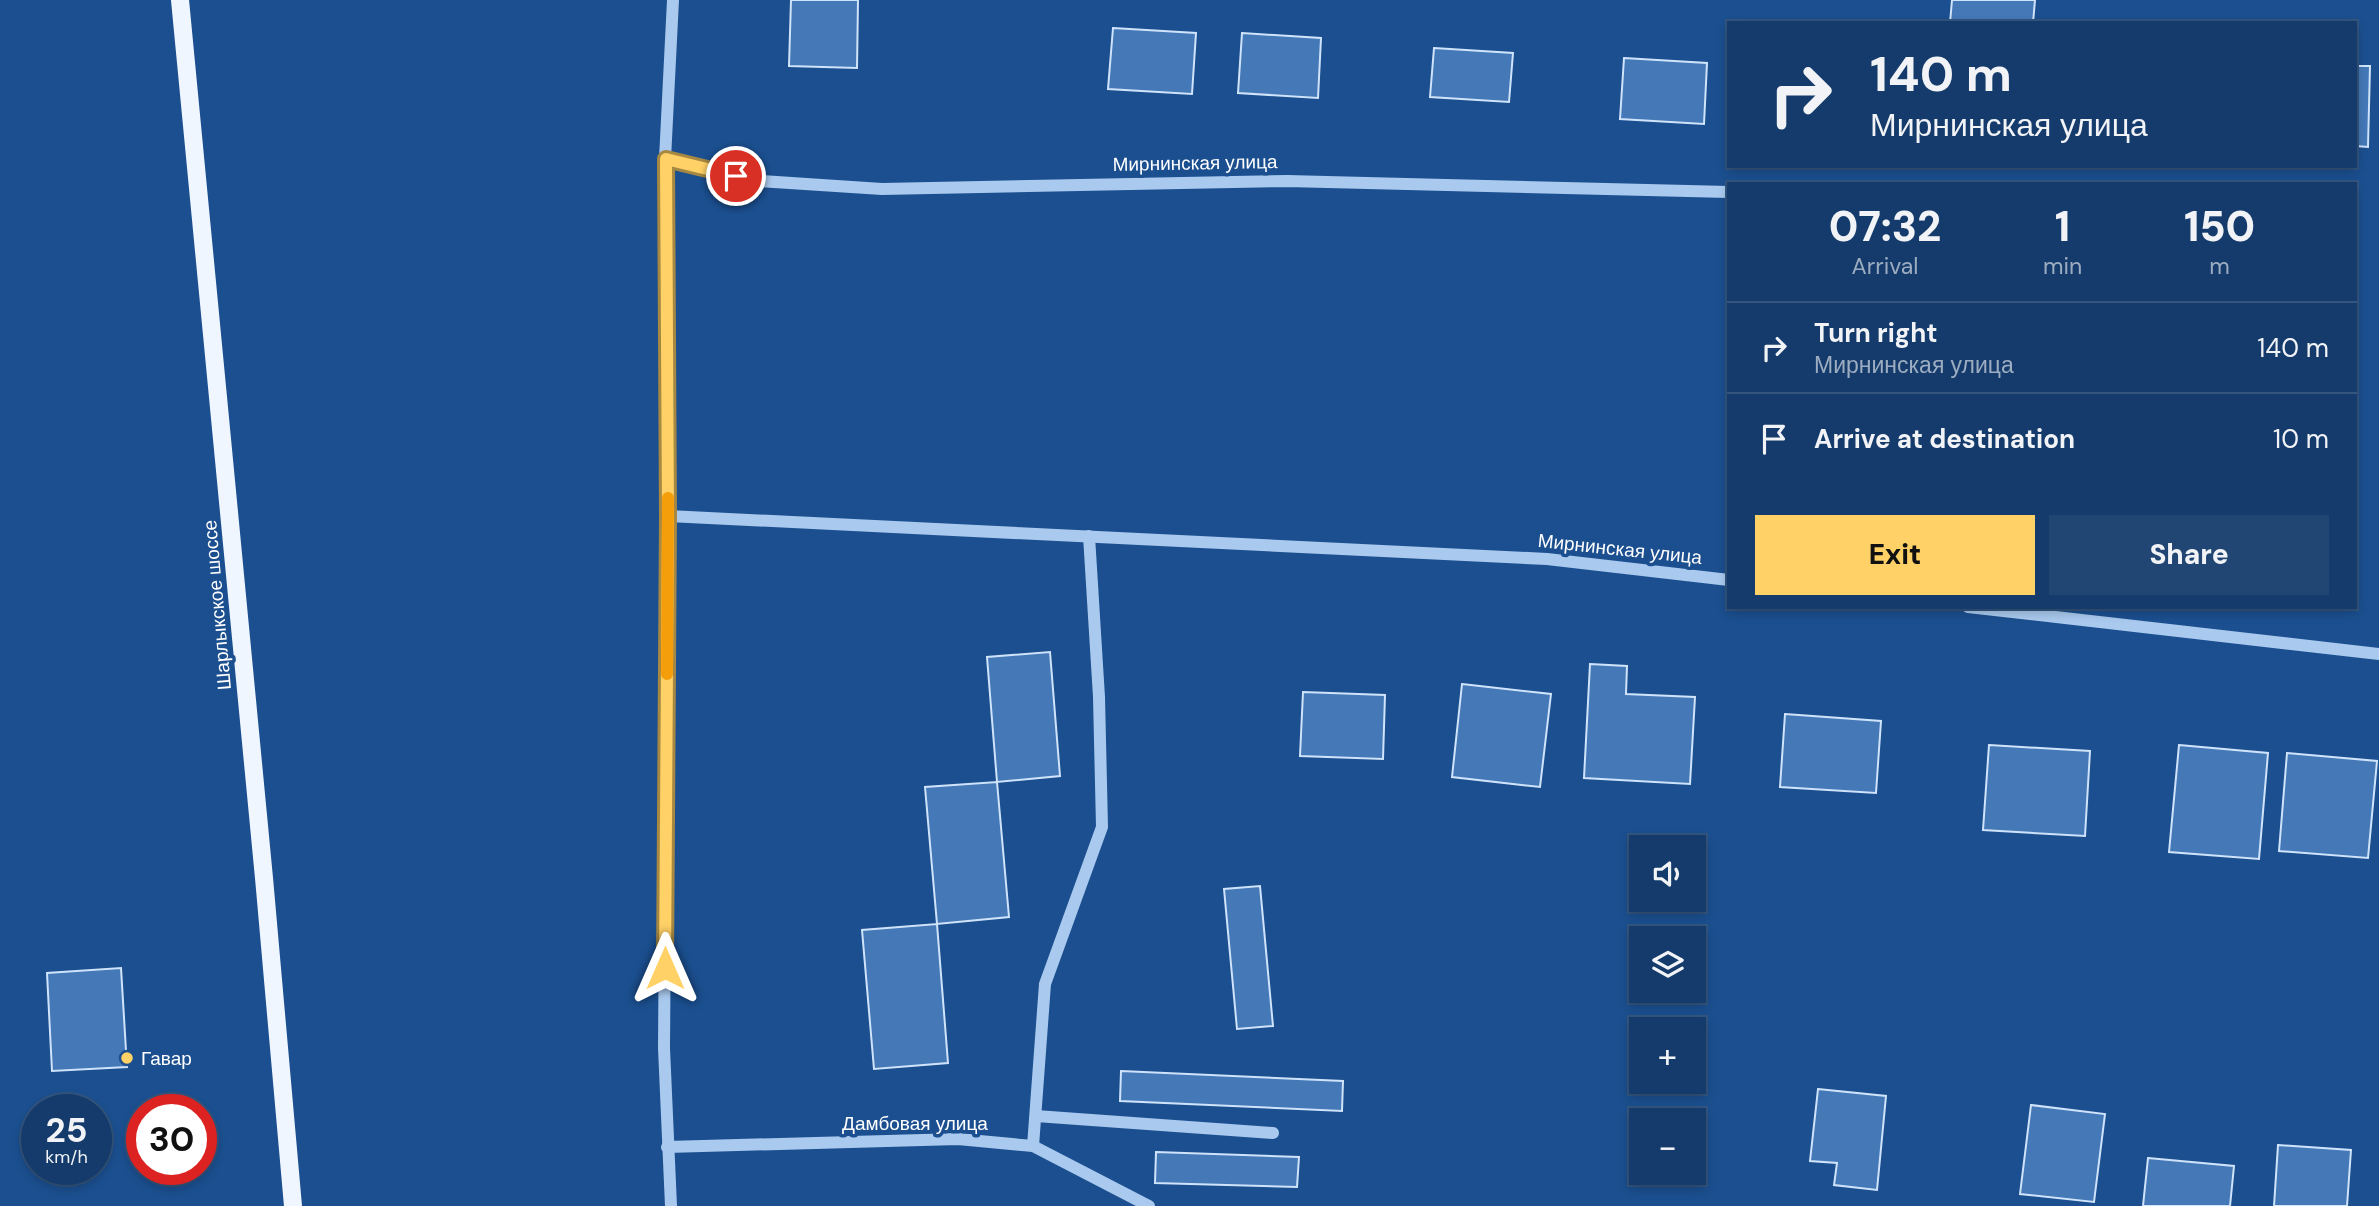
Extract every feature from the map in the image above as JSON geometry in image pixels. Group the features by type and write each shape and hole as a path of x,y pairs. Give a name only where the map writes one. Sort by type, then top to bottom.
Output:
{"main road":[{"name":"Шарлыкское шоссе","path":"180,0 293,1206"}],"street":[{"path":"671,1206 664,1034 668,516 666,159 673,0"},
{"name":"Мирнинская улица","path":"666,159 760,181 882,189 1287,181 1727,192"},
{"name":"Мирнинская улица","path":"668,516 1547,559 1727,580"},
{"path":"1033,1146 1045,984 1102,827 1099,697 1089,536"},
{"path":"1985,609 2379,654"},
{"path":"1036,1116 1273,1133"},
{"name":"Дамбовая улица","path":"667,1147 958,1139 1033,1146 1149,1206"}],"building":[{"path":"791,0 858,0 857,68 789,66"},
{"path":"1952,0 2035,0 2033,21 1950,21"},
{"path":"1113,28 1196,33 1192,94 1108,89"},
{"path":"1242,33 1321,38 1318,98 1238,93"},
{"path":"1434,48 1513,53 1509,102 1430,97"},
{"path":"1624,58 1707,63 1704,124 1620,119"},
{"path":"2357,66 2370,66 2368,147 2357,146"},
{"path":"1050,652 1060,776 997,782 987,657"},
{"path":"1590,664 1627,666 1626,694 1695,697 1690,784 1584,778"},
{"path":"1462,684 1551,694 1540,787 1452,777"},
{"path":"1303,692 1385,695 1383,759 1300,756"},
{"path":"1785,714 1881,721 1876,793 1780,787"},
{"path":"1989,745 2090,751 2085,836 1983,830"},
{"path":"2179,745 2268,753 2259,859 2169,852"},
{"path":"2287,753 2377,761 2368,858 2279,851"},
{"path":"997,782 1009,917 937,924 925,787"},
{"path":"1260,886 1273,1026 1237,1029 1224,889"},
{"path":"937,924 948,1063 874,1069 862,930"},
{"path":"121,968 127,1067 52,1071 47,973"},
{"path":"1121,1071 1343,1081 1342,1111 1120,1101"},
{"path":"1818,1089 1886,1096 1877,1190 1834,1185 1837,1163 1810,1161"},
{"path":"2031,1105 2105,1114 2094,1202 2020,1194"},
{"path":"2278,1145 2351,1150 2347,1206 2274,1206"},
{"path":"1156,1152 1299,1157 1297,1187 1155,1183"},
{"path":"2148,1158 2234,1166 2230,1206 2143,1206"}],"slow traffic":[{"path":"667,674 668,498"}],"place":[{"name":"Гавар","path":"127,1058"}],"route":[{"path":"665,968 668,516 666,159 736,176"}]}
